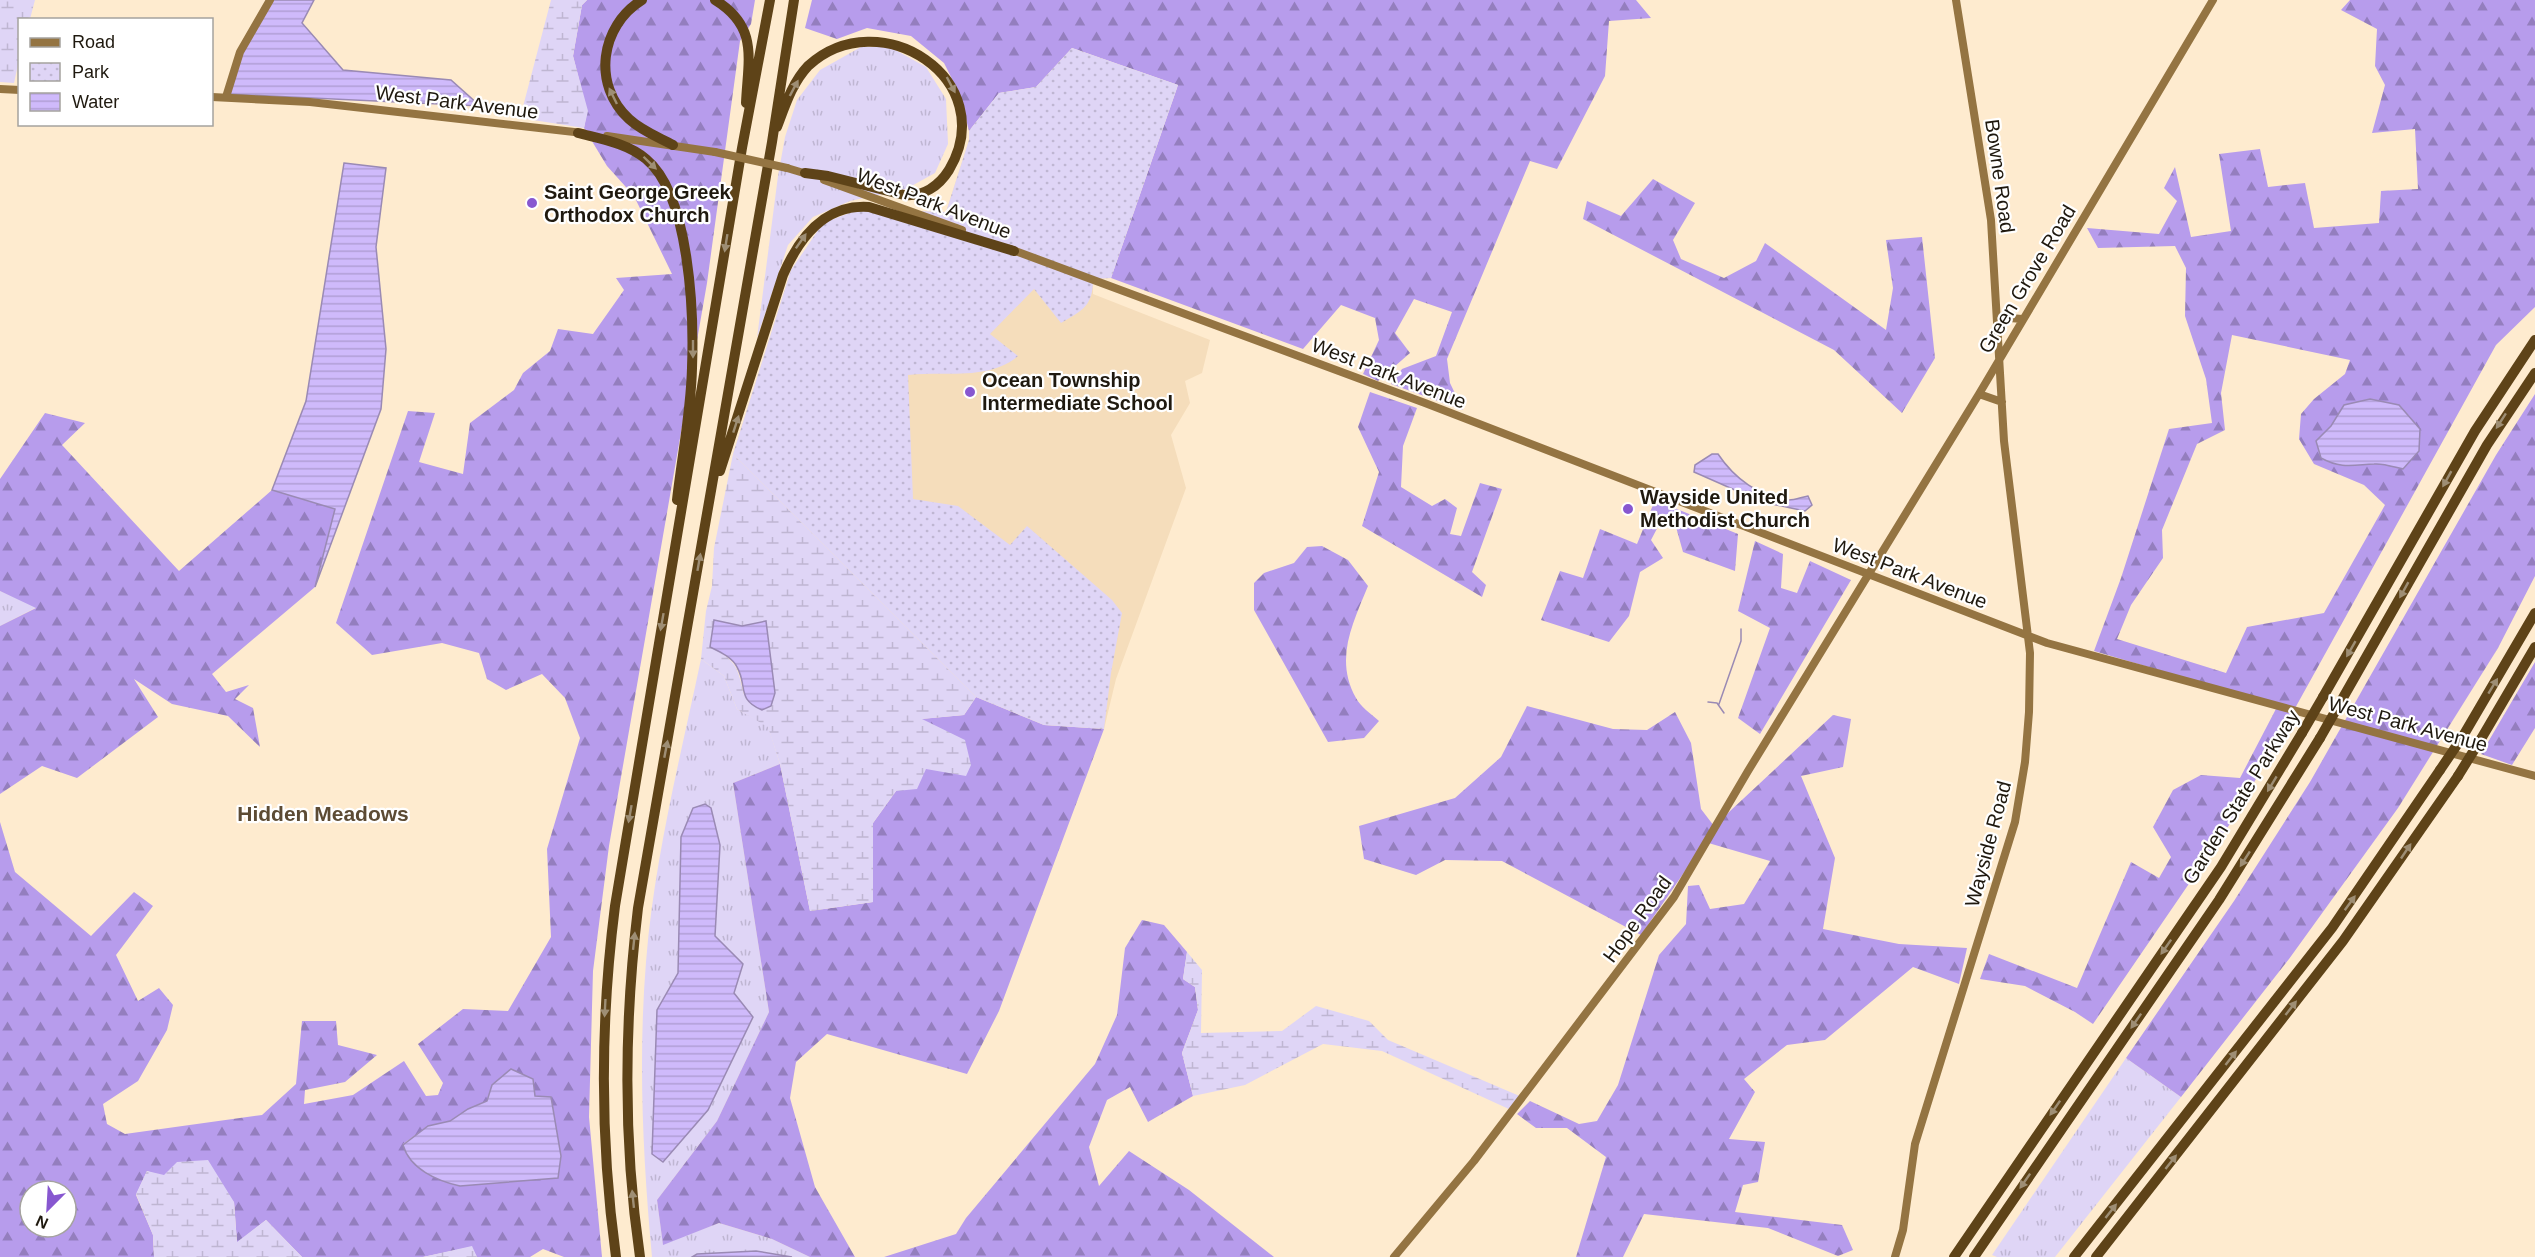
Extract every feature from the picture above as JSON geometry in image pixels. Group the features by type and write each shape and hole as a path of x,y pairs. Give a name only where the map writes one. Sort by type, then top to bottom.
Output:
{"highway":[{"path":"642,0 623,15 611,35 605,59 607,83 616,103 629,119 650,134 673,145"},
{"path":"715,0 736,18 745,32 749,45 745,132"},
{"path":"616,1257 608,1188 604,1120 604,1046 607,975 619,874 745,132 770,0"},
{"path":"640,1257 631,1175 628,1097 629,1015 634,943 658,789 772,142 794,0"},
{"path":"772,142 787,100 799,77 817,58 839,44 868,38 897,40 922,52 943,71 957,100 961,131 952,164 935,186 916,195 904,195 843,179 805,173"},
{"path":"578,133 626,147 645,158 664,179 680,223 689,281 692,368 666,602"},
{"path":"710,500 783,275 798,245 816,224 842,209 869,207 1014,251"},
{"name":"Garden State Parkway","path":"1954,1257 2221,867 2302,734 2463,451 2535,340"},
{"path":"2512,376 2535,350"},
{"name":"Garden State Parkway","path":"1974,1257 2219,900 2320,738 2487,445 2535,373"},
{"path":"2074,1257 2332,928 2463,736 2535,613"},
{"path":"2096,1257 2343,941 2458,776 2535,647"}],"street":[{"path":"226,97 240,52 270,0"},
{"name":"Bowne Road","path":"1956,0 1988,186 2000,358"},
{"name":"Green Grove Road","path":"1868,574 1979,394 2213,0"},
{"path":"0,89 18,90"},
{"name":"West Park Avenue","path":"213,97 310,102 673,145 715,152 805,173 878,198 1014,251 1425,403 2029,636 2535,776"},
{"path":"1998,317 2022,319"},
{"name":"Wayside Road","path":"1895,1257 1903,1230 1915,1144 2020,804 2029,711 2029,636 2007,476 2000,358"},
{"path":"1979,394 2002,402"},
{"name":"Hope Road","path":"1394,1257 1474,1161 1674,897 1868,574"}],"shaded area":[{"name":"Ocean Township Intermediate School","path":"969,131 1111,278 1093,279 1093,294 1210,340 1202,373 1185,381 1190,403 1171,435 1186,488 1116,679 1104,729 1044,725 976,697 733,454 791,270 860,209 946,212 969,140"}],"green space":[{"path":"0,0 35,0 30,18 18,18 18,65 14,83 0,82"},
{"path":"551,0 587,0 582,5 573,56 588,111 584,128 520,118"},
{"path":"587,0 755,0 751,24 740,41 707,283 609,846 593,971 589,1117 602,1257 564,1257 543,1249 530,1257 477,1257 471,1247 423,1257 302,1257 266,1220 237,1243 234,1202 147,1171 136,1195 153,1235 154,1257 0,1257 0,822 15,872 91,936 134,892 153,906 116,955 138,1001 159,988 173,1005 167,1030 138,1081 103,1104 107,1124 125,1134 262,1115 296,1084 302,1021 336,1021 338,1045 377,1055 345,1082 305,1090 304,1104 353,1095 404,1061 426,1096 438,1095 443,1083 418,1044 463,1009 508,1011 551,937 547,849 580,738 565,698 542,674 506,690 487,679 479,653 442,643 372,655 336,623 408,411 435,413 419,462 463,474 470,423 514,390 523,373 550,351 558,329 593,334 624,290 616,278 672,274 634,196 607,166 584,128 587,111 573,56 582,5","holes":["511,1069 532,1079 535,1096 403,1144 428,1126 450,1121 468,1109 487,1101 492,1085"]},
{"path":"812,0 1636,0 1651,18 1609,21 1605,76 1557,169 1530,161 1447,359 1450,383 1463,410 1391,384 1402,369 1436,356 1452,312 1414,299 1395,333 1410,353 1378,381 1363,374 1379,340 1375,318 1341,305 1303,349 1111,278 1178,85 1072,48 1036,87 999,93 969,131 960,95 944,63 911,36 867,28 837,39 805,28"},
{"path":"2350,0 2535,0 2535,307 2496,345 2236,815 2093,1024 2025,986 1980,979 1989,954 2077,988 2131,862 2159,878 2171,857 2153,827 2173,790 2201,775 2240,778 2278,705 2094,651 2121,578 2169,429 2212,423 2206,379 2185,316 2186,268 2175,246 2098,248 2087,228 2159,234 2177,201 2164,188 2175,167 2191,237 2231,231 2219,154 2260,149 2268,187 2305,183 2314,228 2379,223 2381,191 2418,189 2415,129 2372,133 2385,85 2375,66 2377,29 2341,10","holes":["2232,335 2350,360 2345,374 2314,399 2301,414 2299,439 2314,464 2364,485 2385,505 2324,613 2247,627 2226,673 2117,639 2131,605 2163,558 2162,530 2197,444 2225,430 2221,393"]},
{"path":"861,47 890,47 926,67 946,99 948,144 935,173 906,189 850,201 813,217 788,245 757,338 778,176 785,137 797,100 820,70"},
{"name":"Ocean Township Intermediate School","path":"1072,48 1178,85 1111,278 1093,279 1089,301 1061,323 1034,289 990,334 1018,356 1006,364 980,372 908,375 913,499 958,506 1010,545 1027,526 1112,600 1122,613 1104,729 1044,725 976,697 733,454 791,270 823,223 860,209 946,212 969,140 969,131 999,93 1036,87"},
{"path":"1653,179 1695,203 1673,240 1681,259 1724,278 1756,261 1765,243 1886,330 1893,288 1886,240 1922,237 1935,358 1902,413 1834,350 1583,219 1587,201 1621,216"},
{"path":"1370,392 1417,408 1403,446 1401,487 1432,506 1445,499 1457,508 1450,534 1461,536 1480,483 1502,489 1472,572 1486,585 1482,597 1362,526 1379,472 1358,427"},
{"path":"2535,394 2535,576 2498,648 2398,808 2289,959 2181,1097 2126,1058 2234,901 2310,782 2496,455"},
{"path":"45,413 85,423 62,445 179,571 272,490 335,509 315,587 212,674 226,692 249,685 235,699 253,708 260,747 228,716 172,704 134,679 158,717 77,778 42,766 0,794 0,626 36,608 0,591 0,479"},
{"path":"733,454 976,697 964,715 922,719 965,740 971,765 966,776 926,769 917,789 896,791 873,823 873,902 810,911 780,764 768,727 737,709 724,676 701,659 706,611 712,586 714,548","holes":["714,620 742,626 766,622 744,695 740,677 734,665 726,656 710,646"]},
{"path":"1655,500 1738,534 1735,571 1683,552 1676,527 1661,521 1651,540 1663,558 1640,572 1629,616 1609,642 1541,620 1560,571 1583,578 1600,529 1637,544"},
{"path":"1755,541 1783,554 1781,588 1797,593 1810,561 1851,580 1760,734 1738,718 1770,628 1738,611"},
{"path":"1322,546 1348,560 1368,586 1352,627 1346,655 1346,669 1356,698 1379,721 1364,738 1328,742 1254,610 1254,583 1264,573 1294,563 1307,547"},
{"path":"0,591 37,607 0,626"},
{"path":"701,659 724,676 737,709 768,726 780,764 733,783 769,1012 717,1121 657,1200 663,1244 719,1223 772,1239 810,1257 792,1257 756,1251 697,1254 692,1257 652,1257 646,1183 642,1073 646,962 661,848","holes":["720,845 715,937 743,964 734,993 657,1010 678,973"]},
{"path":"2535,662 2535,728 2512,765 2481,754"},
{"path":"976,697 1044,725 1104,729 999,1011 967,1074 827,1034 796,1062 790,1098 815,1187 855,1257 810,1257 772,1239 719,1223 663,1245 657,1200 717,1121 769,1012 733,783 780,764 810,911 873,902 873,823 896,791 920,719 964,715"},
{"path":"1527,706 1613,729 1647,730 1675,712 1691,743 1701,809 1714,826 1833,715 1851,719 1843,767 1801,776 1835,858 1823,929 1899,944 1967,948 1959,984 1913,967 1825,1040 1787,1045 1744,1079 1755,1092 1729,1139 1765,1142 1758,1182 1743,1185 1735,1212 1842,1225 1853,1250 1838,1256 1768,1228 1644,1214 1623,1257 1576,1257 1606,1157 1567,1128 1536,1128 1517,1114 1530,1101 1579,1124 1597,1121 1618,1085 1659,955 1686,924 1688,886 1699,885 1710,909 1744,904 1770,861 1705,842 1641,935 1502,861 1445,860 1416,875 1364,859 1359,826 1455,798 1501,757"},
{"path":"1142,920 1164,925 1187,952 1183,979 1195,987 1198,1010 1182,1053 1193,1096 1148,1122 1130,1087 1107,1100 1089,1147 1099,1186 1129,1151 1189,1190 1274,1257 884,1257 956,1234 966,1218 1095,1064 1117,1015 1125,948"},
{"path":"1187,952 1202,970 1201,1033 1282,1031 1316,1006 1369,1021 1388,1040 1522,1097 1511,1110 1382,1051 1323,1044 1245,1085 1193,1096 1182,1053 1198,1010 1195,987 1183,979"},
{"path":"2126,1058 2181,1097 2055,1257 1997,1257 1992,1255"},
{"path":"208,1160 234,1202 237,1242 266,1220 302,1257 154,1257 153,1235 136,1194 147,1171 164,1175 177,1162"},
{"path":"472,1246 477,1257 423,1257"}],"water":[{"path":"267,0 314,0 302,23 343,70 451,80 480,106 226,94 241,45"},
{"path":"344,163 386,168 376,247 386,349 381,409 315,587 335,509 272,490 306,401"},
{"path":"2370,399 2399,405 2420,429 2419,451 2403,469 2381,464 2341,465 2321,458 2316,441 2331,426 2344,405"},
{"path":"1712,454 1718,454 1724,463 1748,485 1778,498 1794,500 1808,496 1812,505 1805,511 1762,502 1694,472 1695,465"},
{"path":"714,620 742,626 766,621 775,693 771,706 762,710 754,706 746,697 735,663 710,647"},
{"path":"705,804 711,808 720,845 715,936 743,964 734,993 753,1017 708,1110 663,1162 652,1154 657,1010 678,973 681,837 693,808"},
{"path":"511,1069 533,1079 535,1096 551,1097 561,1156 558,1178 460,1186 426,1173 412,1161 403,1145 428,1126 450,1121 468,1109 487,1101 492,1085"},
{"path":"756,1251 792,1257 692,1257 697,1254"}],"waterway":[{"path":"1719,704 1741,641 1741,629"},
{"path":"1708,702 1717,703 1724,713"}],"place":[{"name":"Saint George Greek Orthodox Church","path":"532,203"},
{"name":"Ocean Township Intermediate School","path":"970,392"},
{"name":"Wayside United Methodist Church","path":"1628,509"}],"district":[{"name":"Hidden Meadows","path":"323,814"}]}
